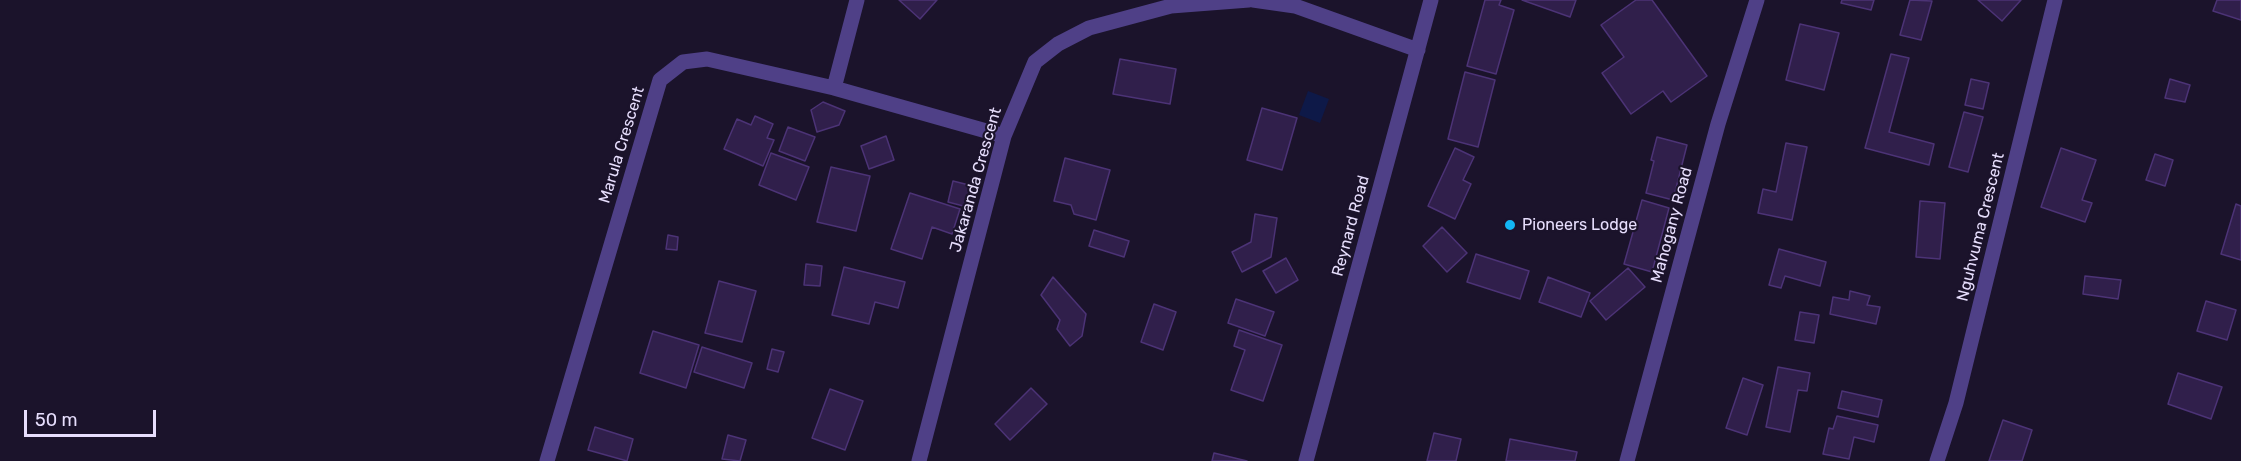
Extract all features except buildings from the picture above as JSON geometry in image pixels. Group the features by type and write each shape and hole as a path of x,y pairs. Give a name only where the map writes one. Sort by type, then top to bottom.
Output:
{"street":[{"path":"834,88 857,0"},
{"name":"Jakaranda Crescent","path":"919,461 1004,136 1035,62 1058,44 1089,28 1171,6 1249,0"},
{"path":"1253,0 1295,6 1418,50"},
{"name":"Reynard Road","path":"1306,461 1431,0"},
{"name":"Mahogany Road","path":"1627,461 1718,124 1757,0"},
{"name":"Nguhvuma Crescent","path":"1937,461 1956,403 2055,0"},
{"name":"Marula Crescent","path":"547,461 660,80 683,62 706,59 834,88 1004,136"}],"shaded area":[{"path":"1308,91 1329,99 1320,123 1299,115"}],"place":[{"name":"Pioneers Lodge","path":"1510,225"}]}
